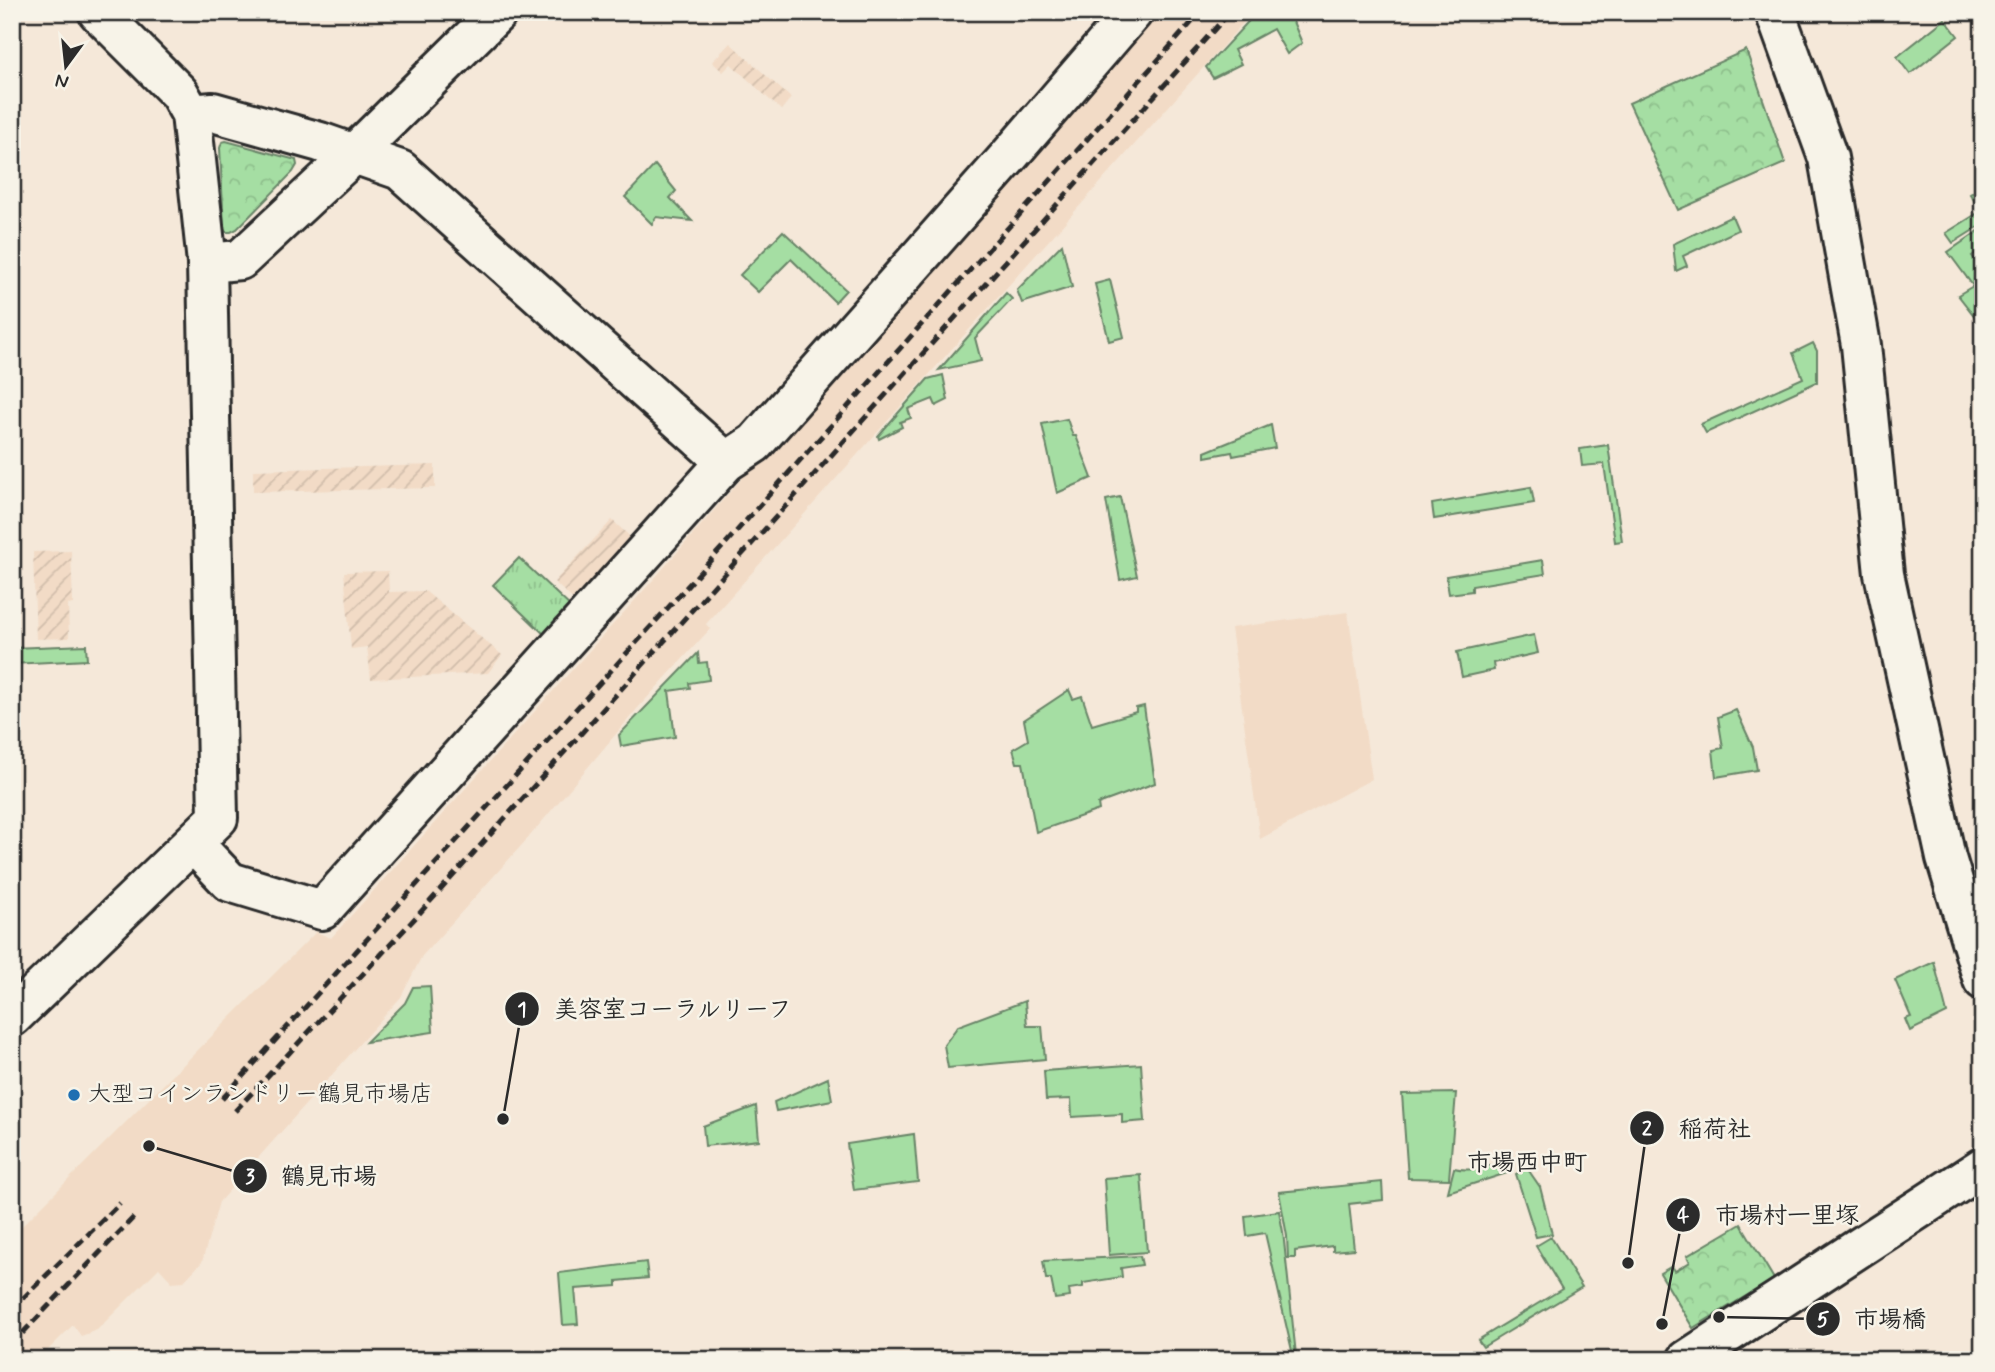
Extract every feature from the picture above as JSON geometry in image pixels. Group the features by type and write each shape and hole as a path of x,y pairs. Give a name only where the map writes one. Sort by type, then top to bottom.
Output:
{"street":[{"path":"12,1017 218,818 208,263 191,114 179,93 98,12"},
{"path":"208,263 240,260 354,154 498,12"},
{"path":"192,844 230,881 322,910 726,462 755,443 1133,12"},
{"path":"1775,12 1828,158 1861,345 1884,574 1946,858 1983,980"},
{"path":"191,114 213,112 320,142 400,170 726,462"},
{"path":"1687,1360 1983,1167"}],"shaded area":[{"path":"1150,12 1253,12 706,624 710,629 422,956 401,997 219,1202 202,1262 184,1281 172,1282 159,1268 97,1330 81,1336 73,1325 38,1360 12,1360 12,1236 316,932 331,938 653,580"},
{"path":"730,43 791,98 781,110 731,64 723,72 712,62"},
{"path":"435,465 435,488 253,492 253,470"},
{"path":"612,520 636,542 579,605 554,582"},
{"path":"71,551 73,604 68,605 69,638 36,639 33,552"},
{"path":"388,571 389,592 425,591 502,655 488,673 371,679 367,647 351,649 344,572"},
{"path":"1348,612 1372,779 1260,839 1231,628"}],"green space":[{"path":"1257,12 1289,12 1302,43 1287,54 1273,29 1234,50 1241,64 1213,78 1206,67"},
{"path":"1945,19 1958,36 1910,74 1897,57"},
{"path":"1746,50 1785,163 1678,210 1629,103"},
{"path":"222,142 296,160 297,165 237,229 231,232 224,229 220,148"},
{"path":"655,165 676,191 670,198 692,221 656,217 652,224 625,197"},
{"path":"1983,186 1983,224 1953,243 1946,233 1981,211 1970,194"},
{"path":"1732,216 1738,230 1683,256 1687,266 1676,271 1673,244"},
{"path":"1983,228 1983,248 1972,256 1983,269 1983,327 1958,295 1973,286 1948,252"},
{"path":"783,231 846,290 835,302 791,259 758,292 740,275"},
{"path":"1062,244 1072,287 1022,303 1017,290"},
{"path":"1110,280 1124,337 1109,341 1095,284"},
{"path":"1006,293 1012,299 975,338 981,361 939,370"},
{"path":"1813,343 1817,351 1817,382 1706,433 1701,424 1803,378 1793,353"},
{"path":"943,375 948,400 936,406 933,399 908,409 911,418 900,422 902,427 879,439 878,436 928,379"},
{"path":"1067,419 1092,478 1057,493 1042,424"},
{"path":"1271,425 1275,448 1233,456 1232,452 1205,457 1205,452"},
{"path":"1608,445 1622,541 1615,542 1604,464 1582,466 1580,449"},
{"path":"1531,487 1534,503 1434,519 1432,504"},
{"path":"1120,497 1137,576 1120,580 1106,500"},
{"path":"519,558 573,609 547,637 493,585"},
{"path":"1543,560 1545,574 1472,586 1472,591 1449,594 1446,576"},
{"path":"1534,635 1538,653 1493,663 1494,670 1462,677 1457,652"},
{"path":"86,645 87,660 12,664 12,648"},
{"path":"698,653 699,663 707,662 709,680 689,683 690,688 669,691 675,737 621,746 619,735"},
{"path":"1069,690 1073,699 1082,696 1092,725 1136,712 1136,708 1144,706 1155,783 1098,804 1099,810 1036,832 1023,763 1017,763 1013,749 1028,740 1024,720"},
{"path":"1736,710 1753,747 1757,770 1716,777 1713,750 1723,748 1718,717"},
{"path":"1934,962 1947,1013 1910,1031 1905,1019 1911,1017 1895,980"},
{"path":"430,986 433,1032 366,1042 405,1003 413,987"},
{"path":"1025,1001 1027,1026 1042,1026 1045,1059 948,1068 944,1045 958,1026"},
{"path":"1141,1064 1145,1121 1122,1123 1122,1114 1072,1117 1071,1099 1046,1100 1044,1071"},
{"path":"828,1078 832,1100 776,1111 774,1102"},
{"path":"1456,1093 1449,1179 1408,1178 1402,1094"},
{"path":"756,1106 759,1140 705,1146 703,1126"},
{"path":"914,1134 918,1182 854,1190 847,1144"},
{"path":"1508,1163 1510,1172 1448,1192 1454,1168 1474,1169"},
{"path":"1527,1168 1540,1187 1552,1234 1536,1237 1516,1174"},
{"path":"1141,1175 1147,1252 1109,1255 1104,1178"},
{"path":"1382,1182 1383,1200 1349,1204 1354,1249 1333,1251 1333,1246 1295,1251 1295,1258 1288,1258 1279,1192"},
{"path":"1279,1211 1296,1355 1293,1355 1265,1233 1247,1236 1245,1216"},
{"path":"1741,1224 1774,1279 1693,1328 1660,1273 1672,1266 1675,1271 1690,1262 1687,1256"},
{"path":"1551,1237 1582,1287 1483,1347 1478,1340 1562,1289 1536,1246"},
{"path":"1140,1256 1142,1265 1121,1268 1122,1277 1083,1283 1083,1287 1069,1289 1070,1297 1055,1299 1051,1279 1046,1279 1043,1261"},
{"path":"646,1262 648,1278 617,1281 617,1286 575,1289 578,1324 563,1325 559,1273"}],"railway":[{"path":"222,1099 675,600 1201,12"},
{"path":"235,1111 417,916 1230,12"},
{"path":"12,1309 120,1203"},
{"path":"12,1344 134,1217"}],"place":[{"name":"大型コインランドリー鶴見市場店","path":"74,1095"},
{"name":"美容室コーラルリーフ","path":"503,1119"},
{"name":"鶴見市場","path":"149,1146"},
{"name":"稲荷社","path":"1628,1263"},
{"name":"市場橋","path":"1719,1317"},
{"name":"市場村一里塚","path":"1662,1324"}],"district":[{"name":"市場西中町","path":"1527,1163"}]}
